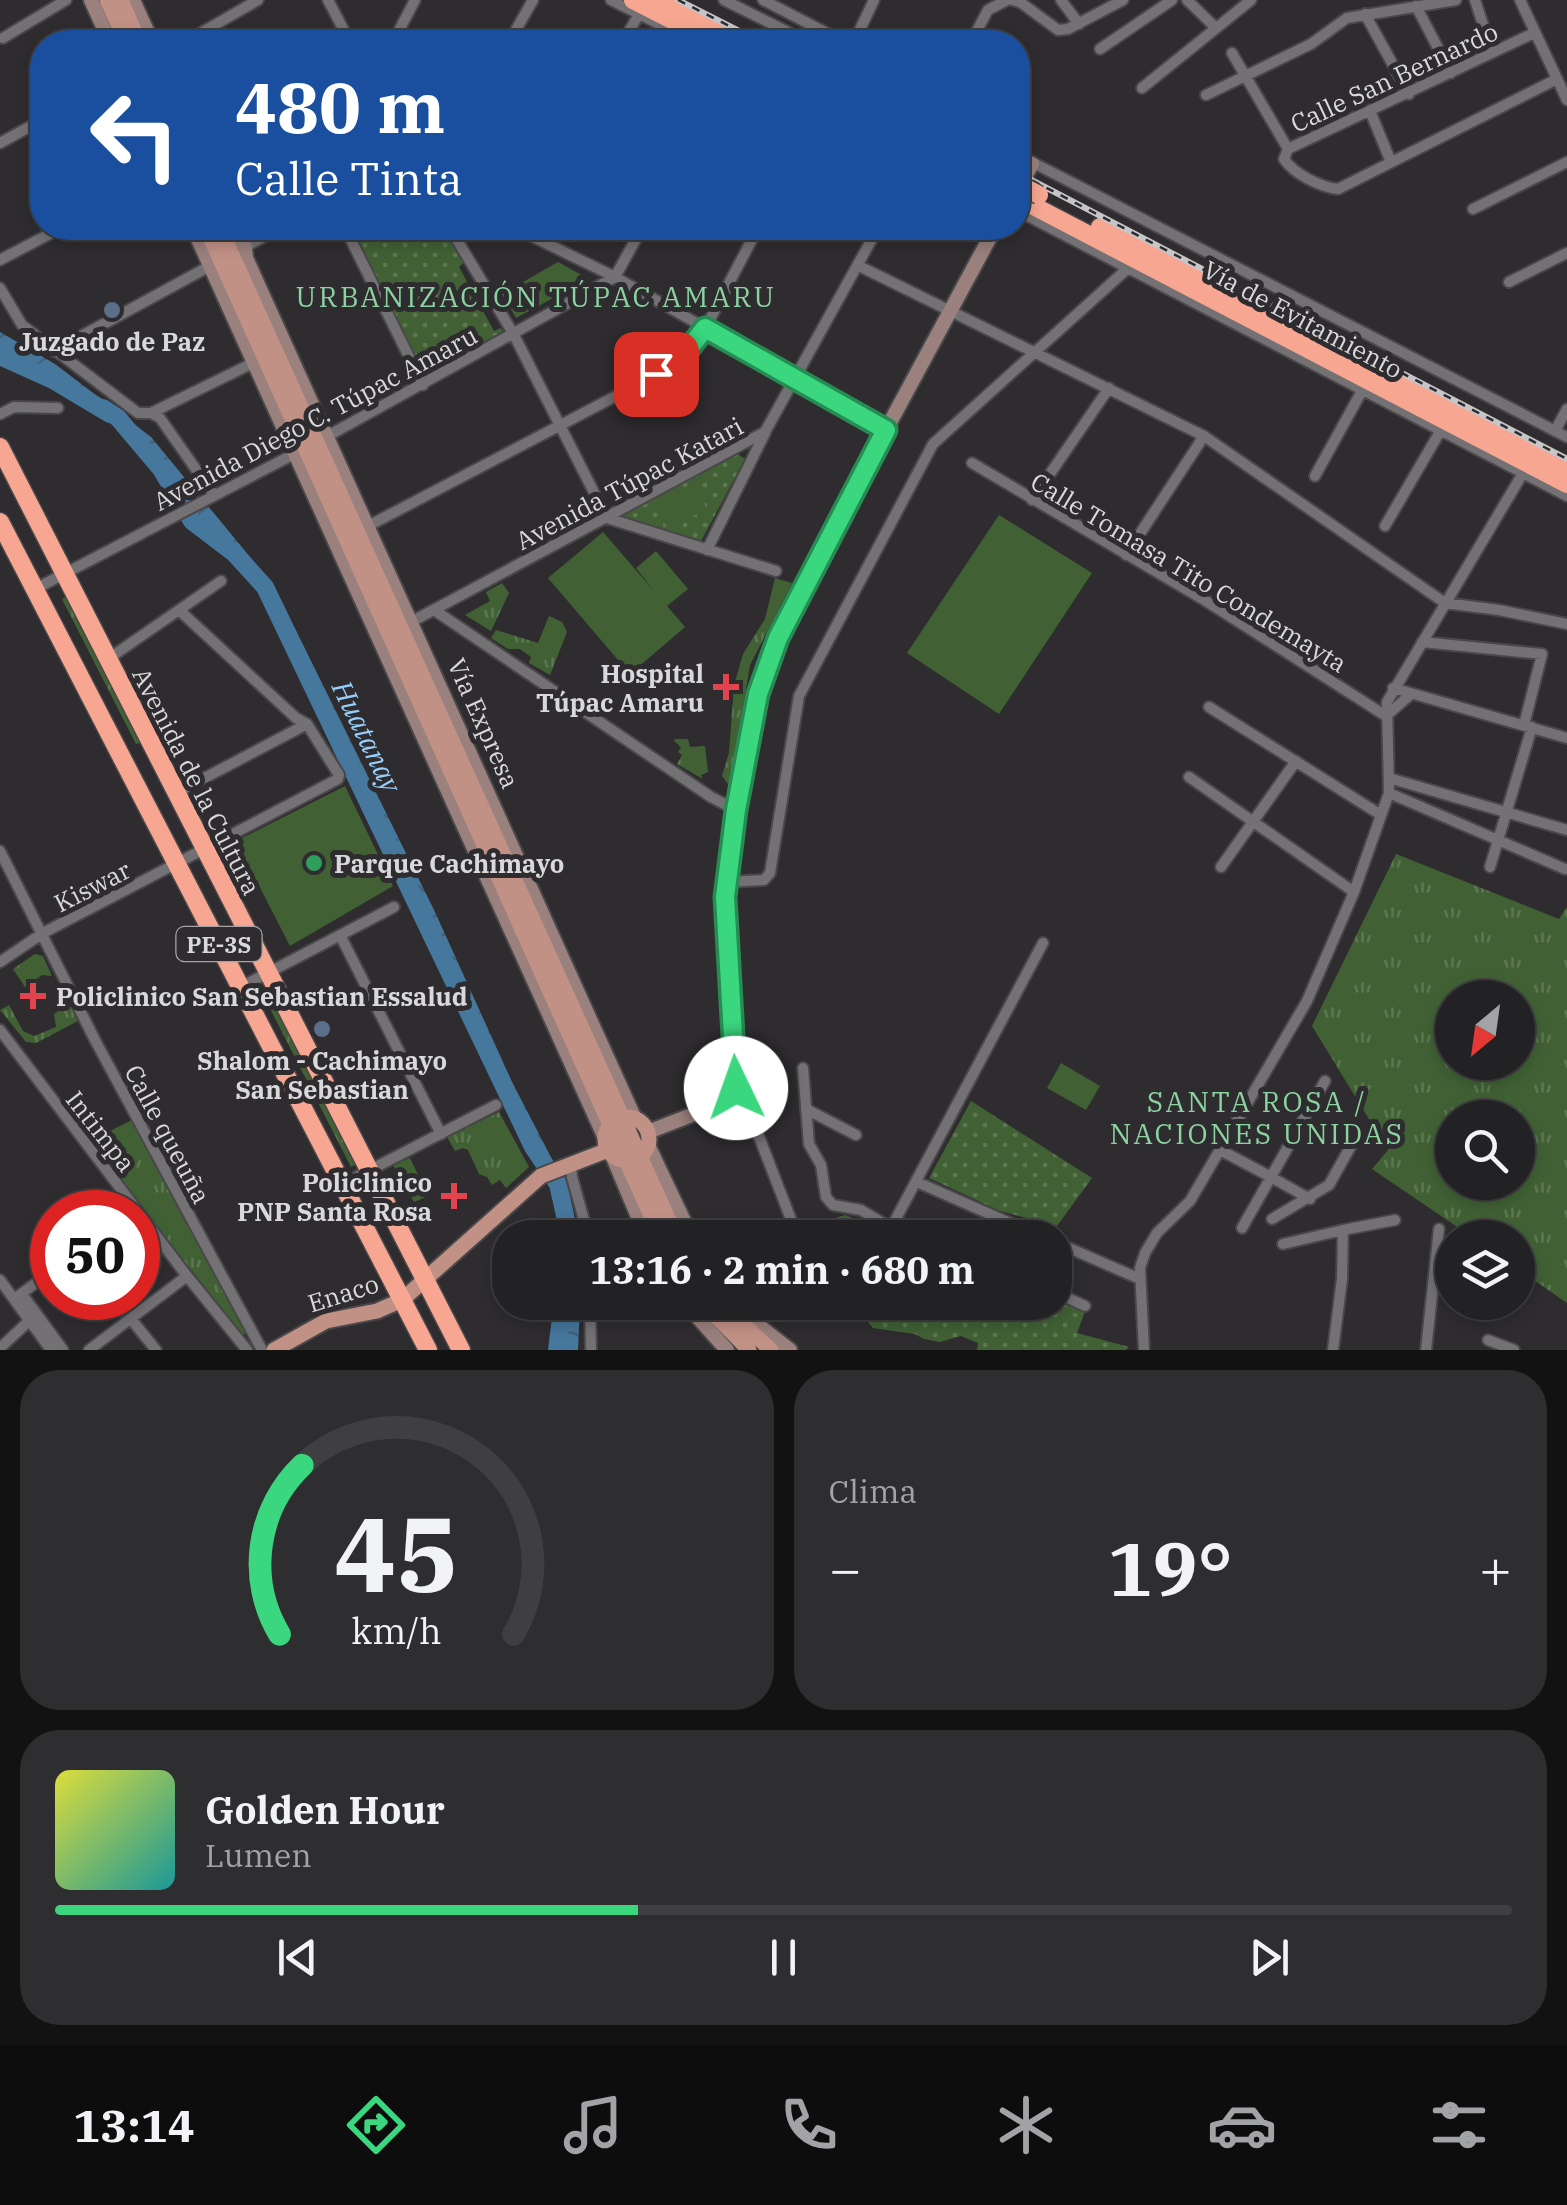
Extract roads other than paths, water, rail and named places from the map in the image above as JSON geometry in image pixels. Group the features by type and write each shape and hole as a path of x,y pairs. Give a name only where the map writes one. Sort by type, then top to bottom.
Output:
{"highway":[{"path":"660,0 719,30"},
{"path":"636,7 688,30"},
{"name":"Vía de Evitamiento","path":"1030,206 1567,466"},
{"name":"Vía de Evitamiento","path":"1030,207 1567,484"},
{"name":"Avenida de la Cultura","path":"0,447 461,1350"},
{"name":"PE-3S","path":"0,522 402,1300"},
{"path":"402,1300 428,1350"}],"main road":[{"path":"90,0 104,30"},
{"path":"107,0 121,30"},
{"path":"121,0 140,30"},
{"path":"134,0 144,30"},
{"path":"626,1140 734,1096 726,882 764,670 988,240"},
{"name":"Vía Expresa","path":"224,249 253,363 368,526 492,802 655,1220"},
{"name":"Vía Expresa","path":"224,249 626,1140 680,1220"},
{"name":"Vía Expresa","path":"224,249 311,445 459,816 668,1220"},
{"path":"430,709 461,734"},
{"path":"430,709 430,750"},
{"path":"492,802 492,844"},
{"path":"459,816 492,844"},
{"name":"Vía Expresa","path":"626,1140 643,1220"},
{"name":"Enaco","path":"281,1348 326,1321 376,1311 402,1300 541,1176 626,1140"},
{"path":"700,1320 727,1350"},
{"path":"720,1320 749,1350"},
{"path":"738,1320 771,1350"},
{"path":"752,1320 790,1350"}],"street":[{"path":"3,38 66,0"},
{"path":"206,30 258,0"},
{"path":"328,0 344,30"},
{"path":"400,30 416,0"},
{"path":"516,30 532,0"},
{"path":"611,0 636,7 675,30"},
{"path":"724,0 784,30"},
{"path":"751,14 761,0 820,30"},
{"path":"860,30 874,0"},
{"path":"978,30 988,10 1009,0 1020,2 1053,28 1068,29 1123,0"},
{"path":"1060,0 1079,24"},
{"path":"1100,49 1172,0"},
{"path":"1187,0 1216,28"},
{"path":"1142,88 1251,0"},
{"path":"1206,94 1322,38 1347,18 1456,0"},
{"path":"1475,0 1492,52"},
{"path":"1520,0 1567,100"},
{"path":"1416,6 1452,73"},
{"path":"1365,14 1409,94"},
{"name":"Calle San Bernardo","path":"1390,162 1342,187 1326,188 1284,159 1288,149 1534,34"},
{"path":"1232,53 1288,149"},
{"path":"1370,111 1390,162 1557,79"},
{"path":"0,143 30,127"},
{"path":"1473,208 1567,162"},
{"path":"1032,164 1567,437"},
{"path":"1030,207 1127,269 1441,430 1520,478 1567,496"},
{"path":"0,260 38,240"},
{"path":"54,351 224,249 248,240"},
{"path":"351,240 422,385"},
{"path":"457,240 514,335 607,518 776,571"},
{"path":"543,240 886,430"},
{"path":"614,277 635,240"},
{"path":"368,526 677,364 705,328 752,240"},
{"name":"Avenida Túpac Katari","path":"411,622 765,432 872,240"},
{"path":"1509,282 1567,253"},
{"path":"859,266 1204,436 1369,554 1446,603 1567,624"},
{"path":"726,882 768,878 799,696 932,444 1127,269"},
{"name":"Avenida Diego C. Túpac Amaru","path":"35,589 311,445 614,277"},
{"path":"0,288 22,325 138,413 151,412 253,363"},
{"path":"1032,500 1108,388"},
{"path":"1315,476 1364,390"},
{"path":"0,414 14,407 58,408"},
{"path":"1555,431 1567,409"},
{"path":"151,412 170,428 213,496"},
{"path":"1385,526 1441,430"},
{"path":"707,550 765,432"},
{"path":"1126,555 1204,436"},
{"name":"Calle Tomasa Tito Condemayta","path":"972,463 1206,600 1386,716"},
{"path":"1144,1350 1140,1268 1149,1245 1190,1201 1306,1001 1354,892 1389,793 1386,716 1393,688 1520,478"},
{"path":"107,660 221,581"},
{"path":"179,610 307,724"},
{"path":"434,610 711,798 736,810"},
{"path":"1422,642 1542,654 1508,812 1490,868"},
{"path":"1393,688 1567,738"},
{"path":"1386,716 1410,695"},
{"path":"1209,707 1381,816"},
{"path":"176,793 307,724"},
{"name":"Kiswar","path":"0,962 43,933 335,782 339,775 307,724"},
{"path":"1221,866 1296,761"},
{"path":"1188,778 1354,892"},
{"path":"1389,778 1567,830"},
{"path":"1389,793 1565,869"},
{"name":"Calle queuña","path":"0,851 96,1042 262,1350"},
{"path":"241,987 394,907"},
{"path":"340,936 442,1134"},
{"path":"896,1220 1043,943"},
{"name":"Intimpa","path":"0,1030 118,1190"},
{"path":"803,1068 809,1144 821,1165 826,1197 833,1205 861,1210 878,1220"},
{"path":"1242,1228 1325,1081"},
{"path":"734,1096 746,1103 791,1220"},
{"path":"342,1184 496,1105"},
{"path":"806,1109 856,1134"},
{"path":"1272,1218 1329,1186 1356,1137"},
{"path":"1220,1150 1310,1199"},
{"path":"571,1164 584,1220"},
{"path":"917,1182 1003,1220"},
{"path":"1282,1244 1395,1220"},
{"path":"1332,1350 1342,1279 1343,1230"},
{"name":"Intimpa","path":"160,1243 247,1350"},
{"path":"1072,1249 1140,1279"},
{"path":"1426,1350 1435,1270"},
{"path":"160,1297 187,1276"},
{"path":"0,1282 18,1296 63,1350"},
{"path":"18,1296 30,1287"},
{"path":"18,1296 51,1350"},
{"path":"1072,1300 1084,1306"},
{"path":"0,1348 30,1320"},
{"path":"89,1350 131,1320"},
{"path":"133,1320 156,1350"},
{"path":"590,1320 590,1350"},
{"path":"1488,1340 1514,1350"}],"water":[{"path":"0,332 55,364 151,437 274,586 435,912 512,1082 569,1192 573,1220 566,1220 558,1184 533,1147 265,587 234,553 192,521 161,469 118,418 53,380 0,356"},
{"path":"561,1320 579,1320 578,1350 557,1350"}],"waterway":[{"path":"0,356 53,380 110,414"},
{"name":"Huatanay","path":"103,408 118,418 161,469 192,521 234,553 265,587 533,1147 558,1184 566,1220"},
{"path":"557,1350 561,1320"}],"railway":[{"path":"678,0 737,30"},
{"path":"1030,179 1567,459"}],"place":[{"name":"Juzgado de Paz","path":"112,310"},
{"name":"Hospital Túpac Amaru","path":"726,687"},
{"name":"Parque Cachimayo","path":"314,863"},
{"name":"Policlinico San Sebastian Essalud","path":"33,996"},
{"name":"Shalom - Cachimayo San Sebastian","path":"322,1029"},
{"name":"Policlinico PNP Santa Rosa","path":"454,1196"}],"district":[{"name":"URBANIZACIÓN TÚPAC AMARU","path":"536,296"},
{"name":"SANTA ROSA / NACIONES UNIDAS","path":"1257,1117"}]}
